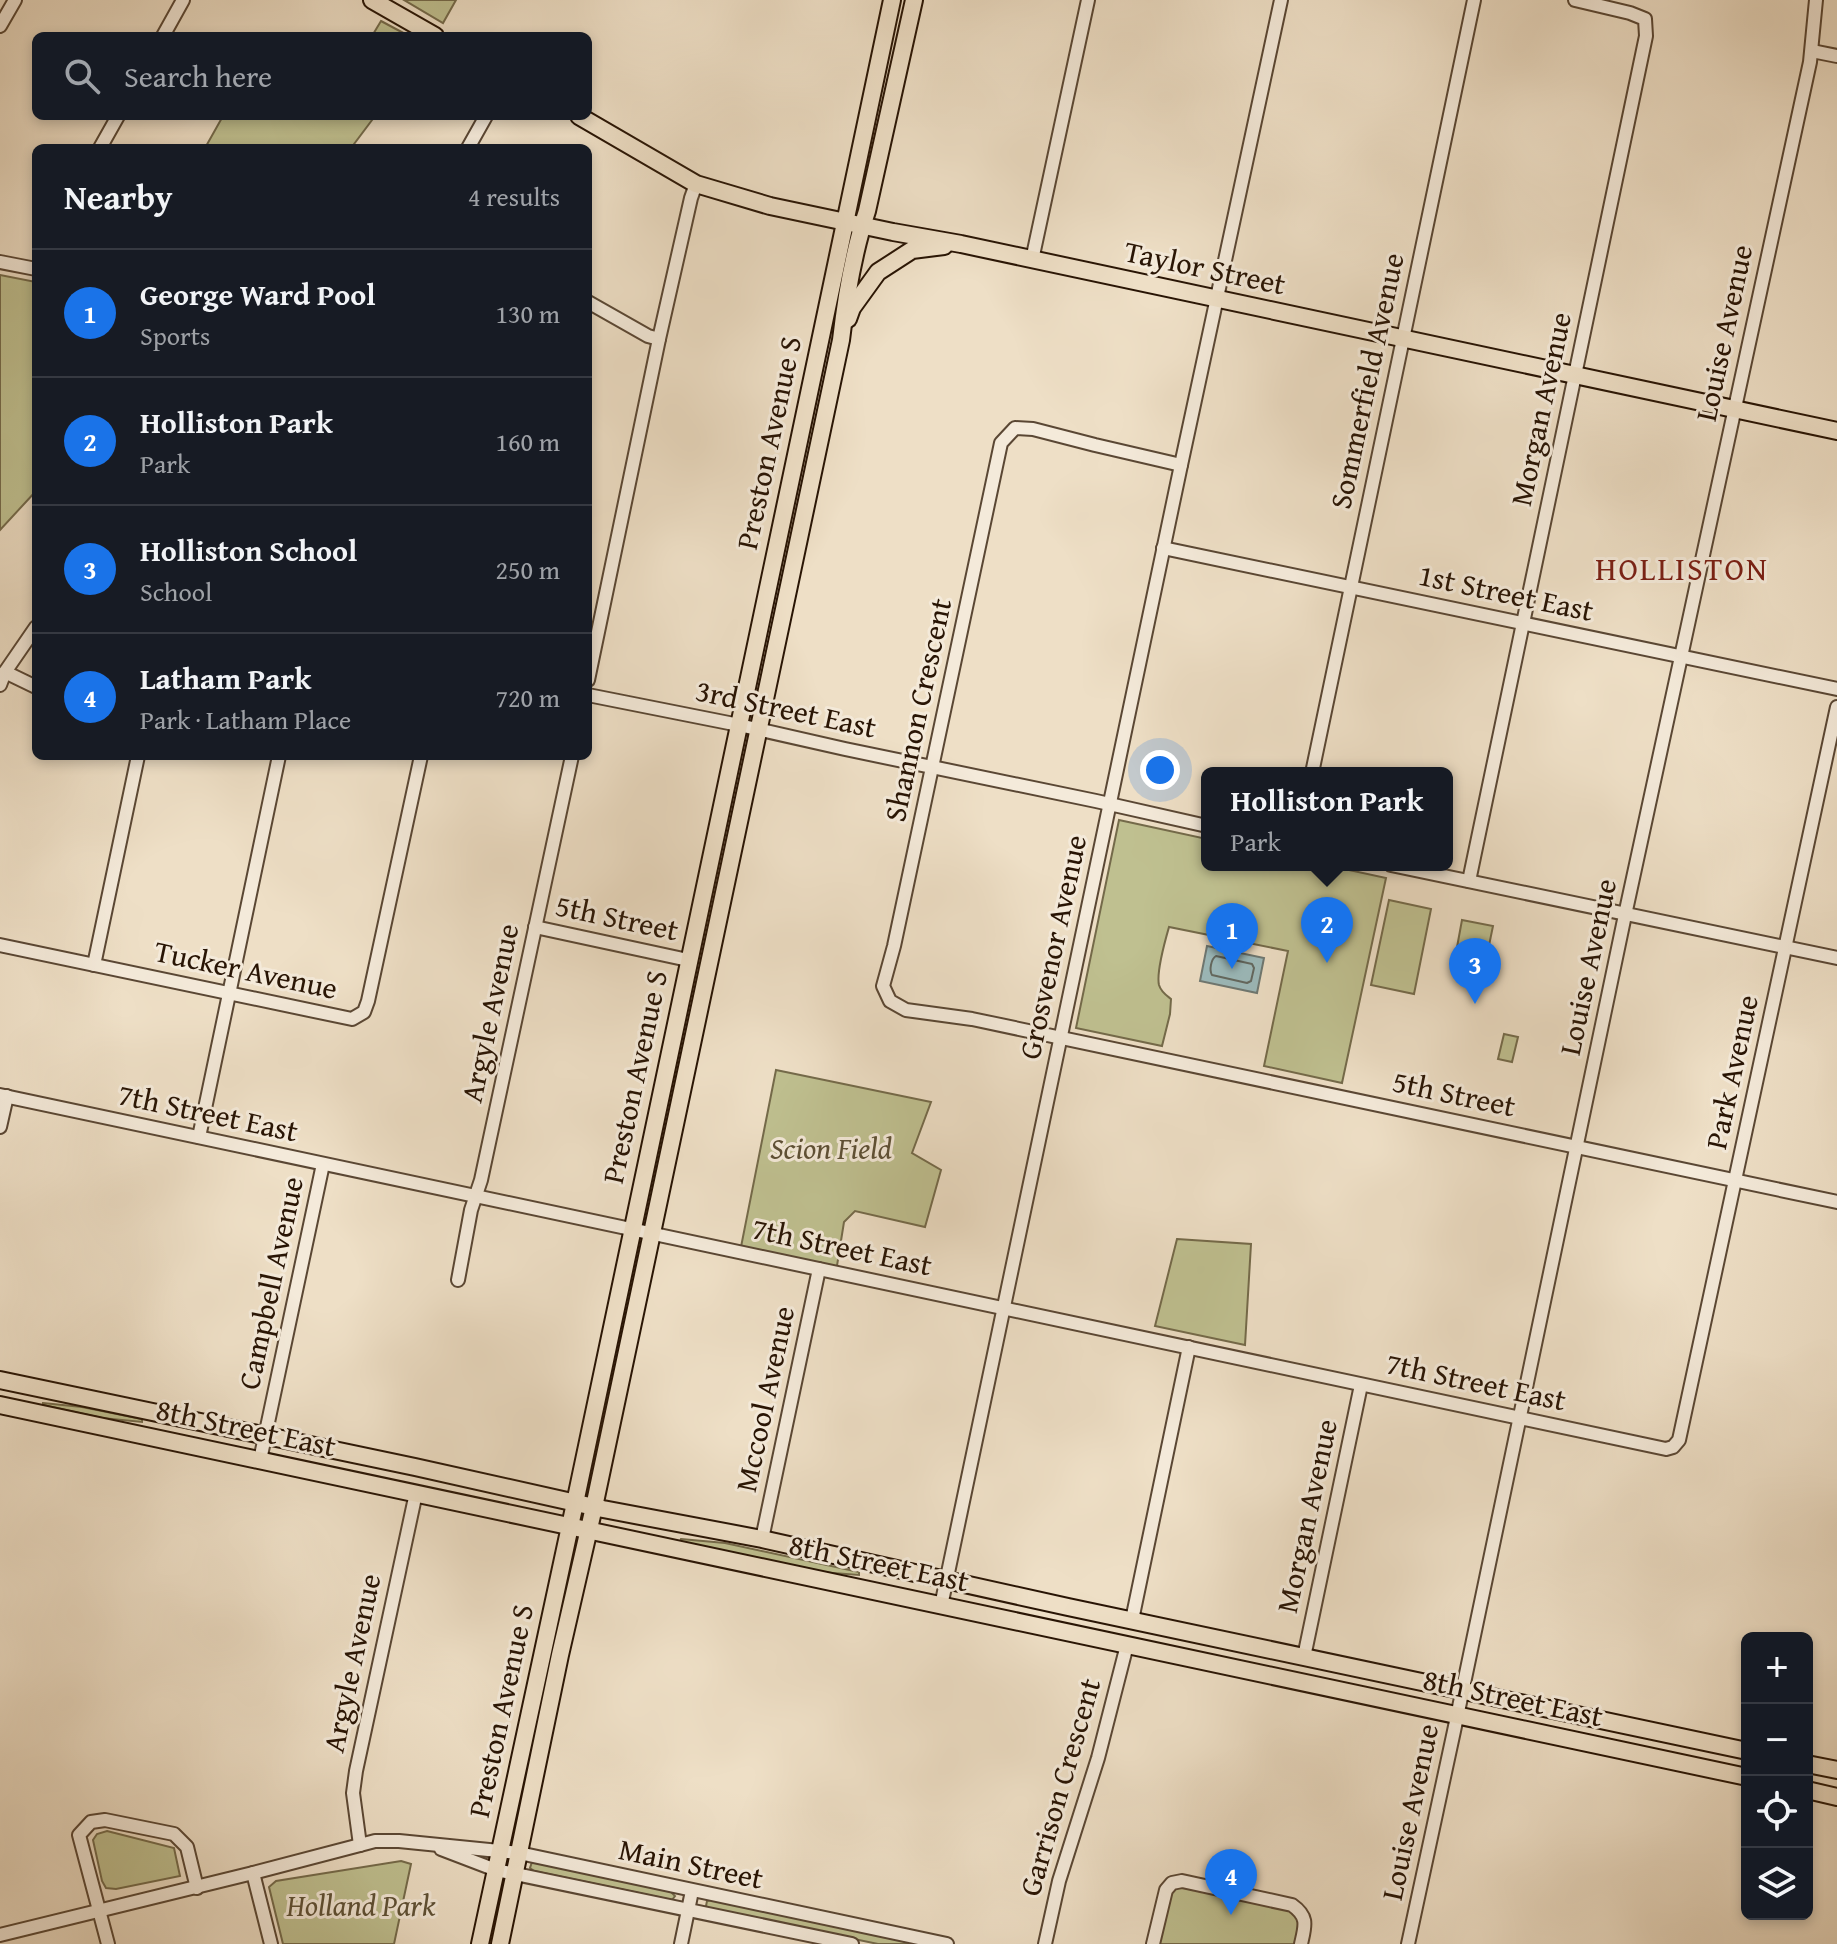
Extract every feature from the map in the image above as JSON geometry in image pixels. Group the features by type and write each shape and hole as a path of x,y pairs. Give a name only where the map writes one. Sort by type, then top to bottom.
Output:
{"main road":[{"path":"372,0 428,32"},
{"name":"Preston Avenue S","path":"480,1944 892,0"},
{"name":"Preston Avenue S","path":"500,1944 841,340 855,248 867,211 914,0"},
{"name":"Taylor Street","path":"586,120 696,184 745,199 1837,431"},
{"path":"841,340 852,308 878,272 912,250 961,244"},
{"name":"8th Street East","path":"0,1380 594,1507 762,1539 1741,1750"},
{"name":"8th Street East","path":"0,1405 1742,1776"},
{"path":"1048,1628 1119,1633 1128,1631 1132,1620"},
{"path":"1551,1735 1575,1734 1624,1741 1650,1731"},
{"path":"1813,1765 1837,1770"},
{"path":"1813,1791 1837,1797"}],"street":[{"path":"0,26 15,0"},
{"path":"165,32 183,0"},
{"path":"1032,260 1088,0"},
{"name":"Grosvenor Avenue","path":"941,1606 1281,0"},
{"name":"Sommerfield Avenue","path":"1313,767 1474,0"},
{"name":"Morgan Avenue","path":"1469,881 1646,36 1645,19 1575,0"},
{"name":"Louise Avenue","path":"1408,1944 1625,915 1812,51 1816,0"},
{"path":"1812,51 1837,56"},
{"path":"102,144 116,120"},
{"path":"470,144 484,120"},
{"path":"592,661 659,339 696,184"},
{"path":"0,262 32,268"},
{"path":"592,304 659,339"},
{"name":"Shannon Crescent","path":"1060,1038 972,1019 906,1010 890,1001 883,986 933,768 1001,443 1015,428 1033,429 1181,465"},
{"name":"1st Street East","path":"1163,548 1837,689"},
{"path":"0,685 5,672 32,633"},
{"path":"5,672 32,685"},
{"name":"3rd Street East","path":"592,696 1201,825"},
{"name":"Park Avenue","path":"1673,1447 1679,1440 1837,707"},
{"path":"94,965 137,760"},
{"path":"199,1137 278,760"},
{"name":"Tucker Avenue","path":"0,945 352,1019 364,1012 372,985 420,760"},
{"name":"Argyle Avenue","path":"458,1280 571,760"},
{"path":"1420,871 1837,958"},
{"name":"5th Street","path":"535,927 688,960"},
{"name":"5th Street","path":"1060,1038 1837,1202"},
{"path":"0,1127 4,1095"},
{"name":"7th Street East","path":"4,1095 1361,1385 1666,1449 1673,1447"},
{"name":"Campbell Avenue","path":"260,1460 323,1164"},
{"name":"Mccool Avenue","path":"762,1539 819,1269"},
{"path":"1132,1620 1189,1347"},
{"name":"Morgan Avenue","path":"1304,1657 1361,1385"},
{"name":"Argyle Avenue","path":"360,1845 353,1793 356,1771 416,1493"},
{"name":"Garrison Crescent","path":"1045,1944 1059,1881 1098,1758 1127,1645"},
{"path":"108,1944 79,1835 91,1822 105,1820 174,1834 187,1847 197,1888"},
{"name":"Main Street","path":"0,1935 375,1841 423,1842 519,1853 947,1944"},
{"name":"Main Street","path":"423,1842 496,1870 852,1944"},
{"path":"253,1873 271,1944"},
{"path":"1153,1944 1166,1890 1172,1883 1182,1881 1292,1905 1301,1911 1305,1919 1301,1944"},
{"path":"681,1944 692,1891"}],"green space":[{"path":"404,0 456,0 443,23"},
{"path":"381,21 402,32 374,32"},
{"path":"221,120 372,120 354,144 207,144"},
{"path":"0,275 32,281 32,495 0,530"},
{"path":"1119,820 1201,838 1201,871 1354,871 1386,878 1342,1083 1264,1066 1288,951 1169,927 1158,979 1160,987 1171,999 1162,1046 1076,1028"},
{"path":"1389,900 1431,909 1414,994 1371,985"},
{"path":"1462,920 1493,926 1481,984 1464,981 1453,969"},
{"path":"1504,1034 1518,1037 1512,1062 1498,1059"},
{"name":"Scion Field","path":"776,1070 931,1102 912,1153 941,1170 925,1227 855,1211 844,1222 836,1272 740,1252"},
{"path":"1177,1239 1251,1244 1245,1345 1155,1326"},
{"path":"43,1403 82,1407 142,1419 142,1422 102,1418"},
{"path":"681,1539 725,1543 859,1572 859,1575 820,1572 680,1542"},
{"path":"107,1831 174,1848 180,1876 116,1889 106,1888 93,1840 97,1834"},
{"name":"Holland Park","path":"401,1861 411,1864 394,1944 283,1944 269,1887 276,1881"},
{"path":"532,1862 670,1891 675,1896 672,1900 534,1871 530,1868"},
{"path":"1172,1883 1301,1911 1301,1944 1153,1944"},
{"path":"707,1901 920,1944 878,1944 706,1906"}],"water":[{"path":"1207,946 1264,958 1257,993 1200,981"}],"place":[{"name":"Holliston Park","path":"1327,963"},
{"name":"George Ward Pool","path":"1232,969"},
{"name":"Holliston School","path":"1475,1004"},
{"name":"Latham Park","path":"1231,1915"}],"district":[{"name":"HOLLISTON","path":"1682,569"}]}
